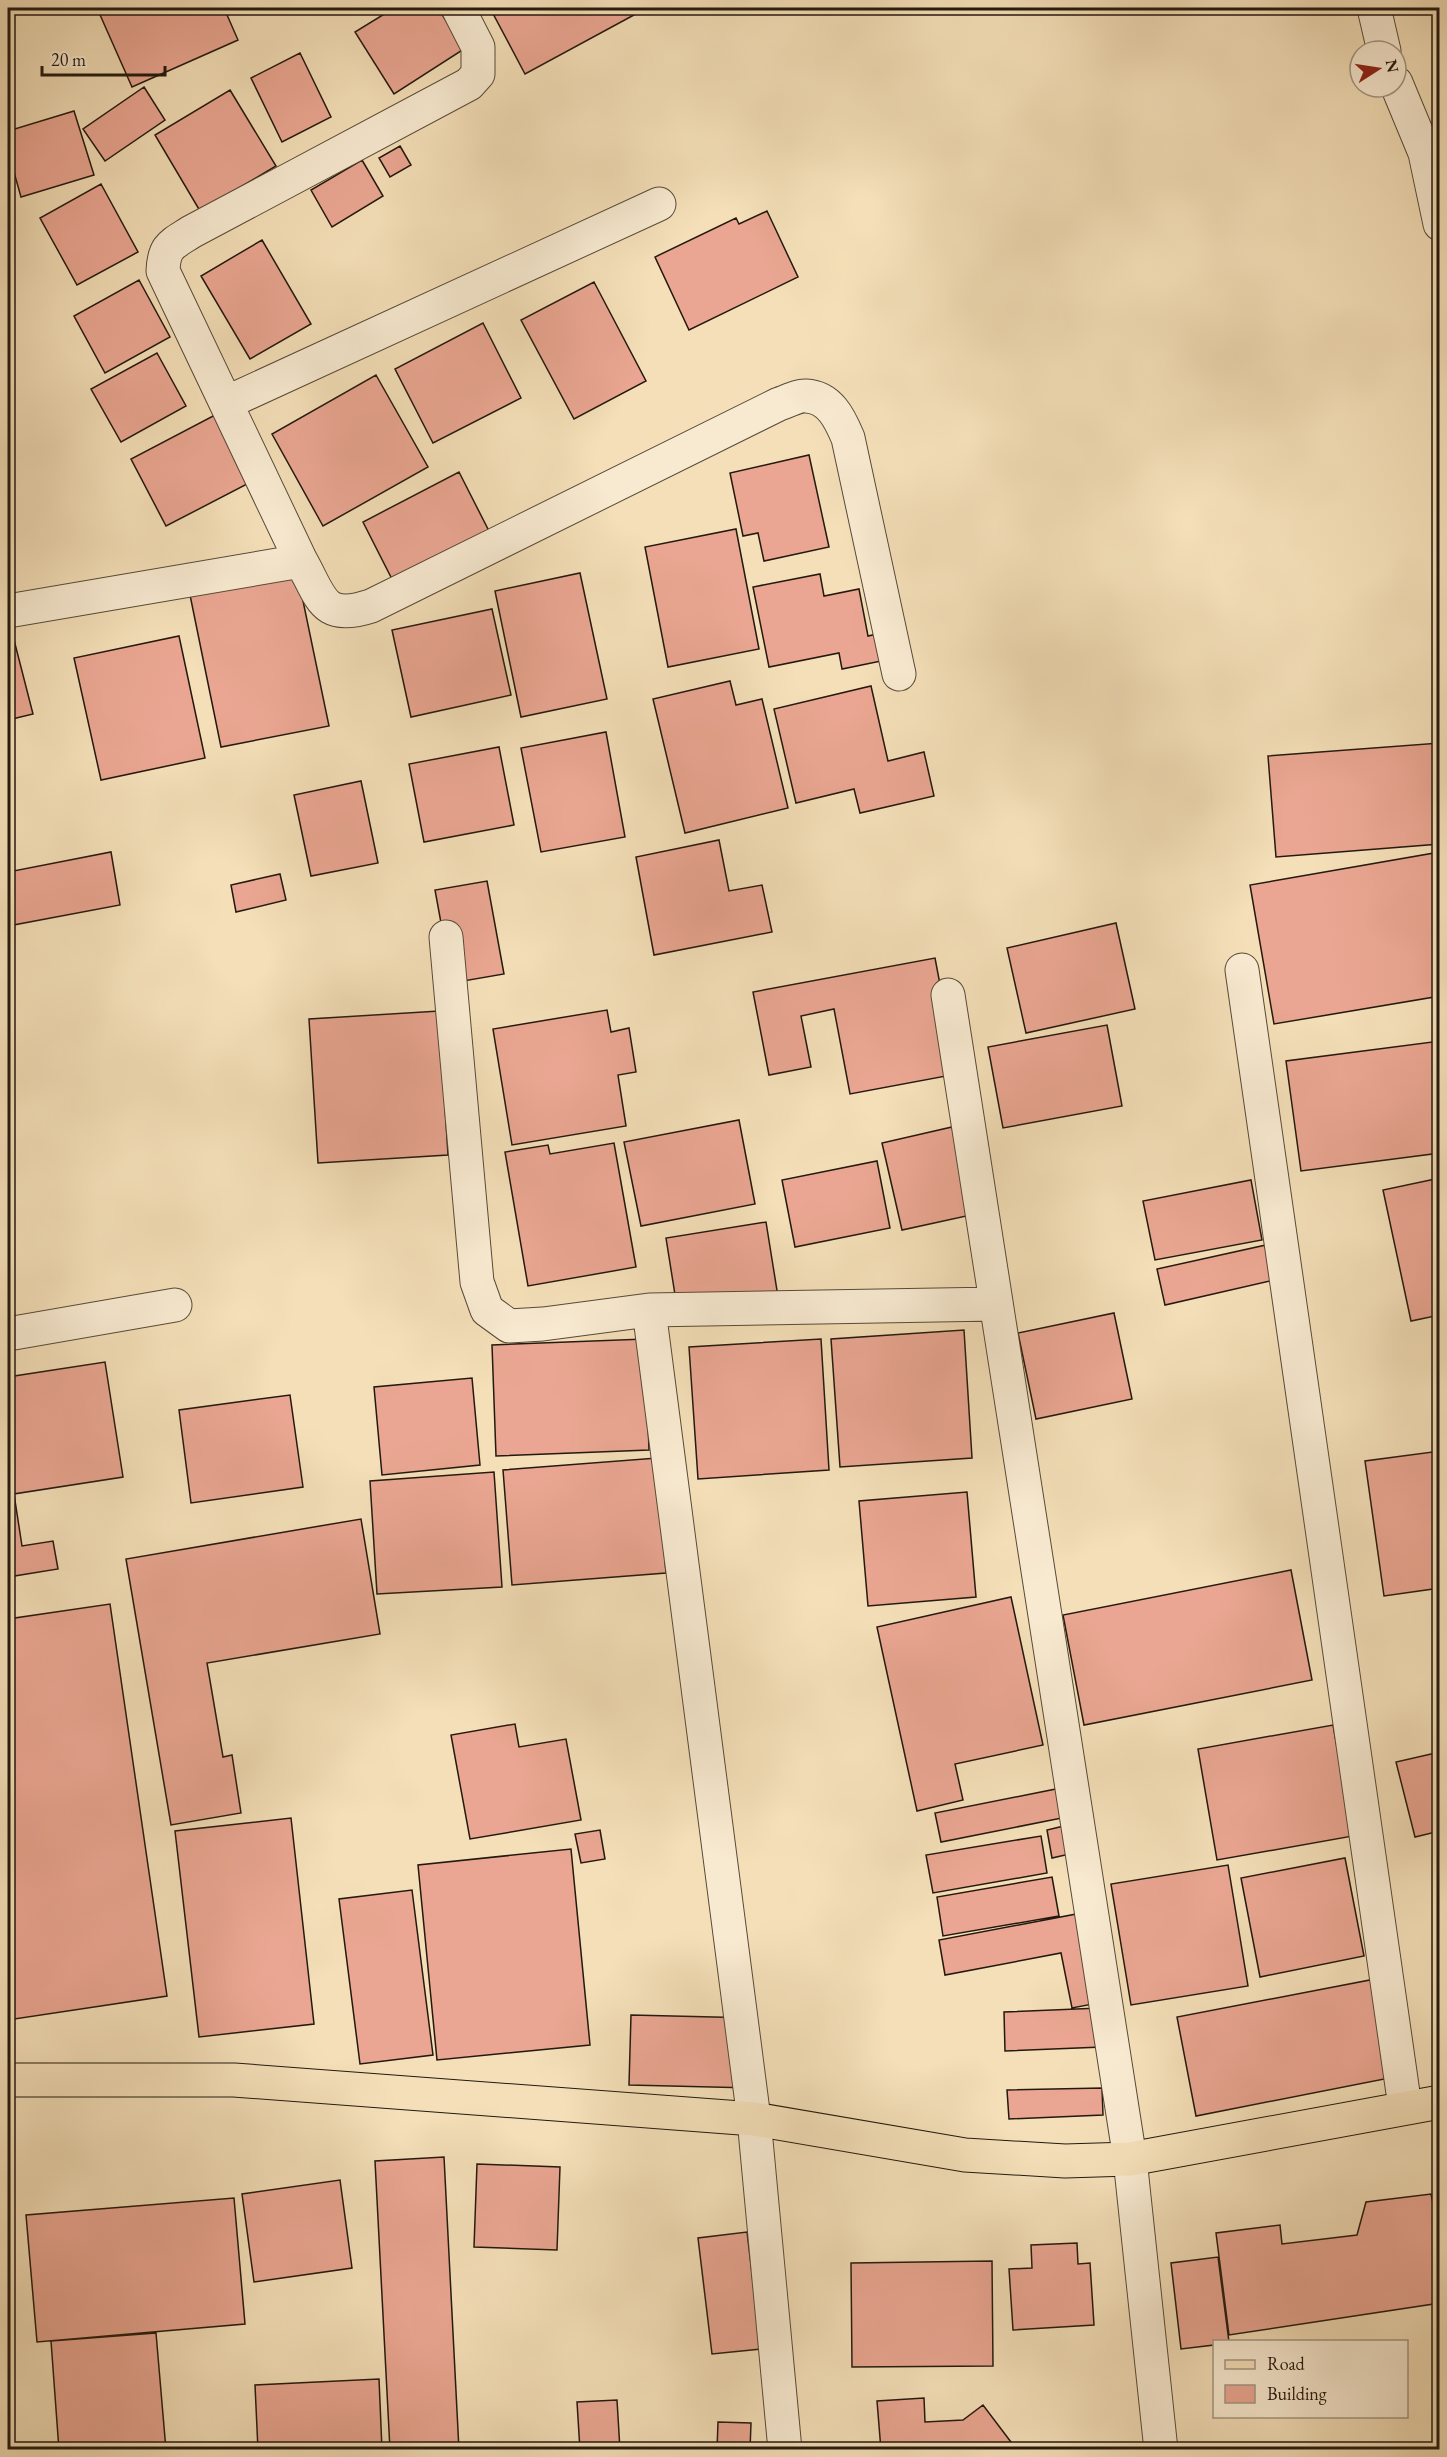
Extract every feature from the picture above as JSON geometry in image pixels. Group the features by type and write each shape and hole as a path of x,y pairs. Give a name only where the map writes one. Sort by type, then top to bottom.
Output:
{"main road":[{"path":"8,2080 234,2080 754,2119 965,2155 1065,2161 1130,2159 1440,2102"}],"street":[{"path":"458,8 478,47 478,74 469,84 191,232 173,243 164,254 164,271 301,561 324,603 334,612 352,612 381,601 779,404 805,395 826,403 839,417 848,438 899,674"},
{"path":"1374,8 1381,39"},
{"path":"1403,99 1425,153 1440,224"},
{"path":"226,403 659,204"},
{"path":"8,611 301,561"},
{"path":"447,937 477,1282 487,1310 509,1326 543,1324 649,1310 996,1304"},
{"path":"1242,970 1405,2107"},
{"path":"948,995 1130,2159 1161,2450"},
{"path":"8,1334 175,1305"},
{"path":"649,1310 754,2119 785,2450"}],"building":[{"path":"97,8 224,8 238,40 132,87"},
{"path":"394,8 438,8 464,49 394,94 355,32"},
{"path":"490,8 644,8 645,9 525,74"},
{"path":"300,53 331,117 282,142 251,78"},
{"path":"144,87 165,120 105,161 83,129"},
{"path":"230,90 276,166 200,211 155,135"},
{"path":"74,111 94,175 21,197 8,151 8,131"},
{"path":"400,146 411,165 390,177 379,158"},
{"path":"362,160 383,196 332,227 311,190"},
{"path":"101,184 138,252 77,285 40,218"},
{"path":"767,211 798,277 689,330 655,257 736,218 739,224"},
{"path":"262,240 311,324 250,359 201,276"},
{"path":"139,280 170,337 105,373 74,316"},
{"path":"594,282 646,381 574,419 521,320"},
{"path":"483,323 521,398 433,443 395,369"},
{"path":"157,353 186,406 121,442 91,389"},
{"path":"376,375 428,467 323,526 272,434"},
{"path":"215,415 251,482 166,526 131,459"},
{"path":"809,455 829,547 764,561 758,533 743,536 730,473"},
{"path":"459,472 492,537 396,587 363,522"},
{"path":"736,529 759,649 668,667 645,547"},
{"path":"297,572 329,726 221,747 190,595"},
{"path":"580,573 607,699 521,717 495,591"},
{"path":"820,574 824,596 859,589 868,636 886,632 891,659 842,669 839,653 769,667 753,587"},
{"path":"492,609 511,695 411,717 392,630"},
{"path":"13,636 33,714 8,720 8,637"},
{"path":"179,636 205,758 101,780 74,658"},
{"path":"730,681 736,705 762,699 788,808 685,833 653,699"},
{"path":"871,686 888,761 924,752 934,796 860,813 854,789 796,803 774,709"},
{"path":"606,732 625,837 541,852 521,748"},
{"path":"1440,743 1440,844 1276,857 1268,756"},
{"path":"499,747 514,825 424,842 409,764"},
{"path":"361,781 378,863 311,876 294,795"},
{"path":"719,840 729,891 762,885 772,932 654,955 636,857"},
{"path":"111,852 120,905 8,926 8,872"},
{"path":"1440,852 1440,996 1274,1024 1250,885"},
{"path":"280,874 286,900 236,912 231,885"},
{"path":"487,881 504,974 452,983 435,890"},
{"path":"1116,923 1135,1009 1026,1033 1007,948"},
{"path":"935,958 957,1074 850,1094 834,1009 801,1016 811,1067 769,1075 753,992"},
{"path":"607,1010 611,1032 629,1028 636,1072 618,1075 626,1126 512,1145 493,1029"},
{"path":"439,1011 448,1155 318,1163 309,1019"},
{"path":"1107,1025 1122,1106 1003,1128 988,1047"},
{"path":"1440,1041 1440,1153 1301,1171 1286,1061"},
{"path":"739,1120 755,1204 641,1226 624,1142"},
{"path":"952,1127 971,1215 902,1230 882,1143"},
{"path":"614,1143 636,1267 528,1286 505,1152 548,1145 550,1154"},
{"path":"877,1161 890,1228 795,1247 782,1180"},
{"path":"1440,1178 1440,1315 1411,1321 1383,1190"},
{"path":"1251,1180 1262,1240 1155,1260 1143,1201"},
{"path":"766,1222 779,1303 679,1320 666,1238"},
{"path":"1266,1245 1274,1280 1165,1305 1157,1269"},
{"path":"1114,1313 1132,1399 1036,1419 1018,1333"},
{"path":"964,1330 972,1458 840,1467 831,1339"},
{"path":"645,1339 649,1450 496,1456 492,1345"},
{"path":"821,1339 829,1470 698,1479 689,1347"},
{"path":"105,1362 123,1477 14,1494 22,1546 53,1541 58,1569 8,1577 8,1377"},
{"path":"472,1378 480,1465 382,1475 374,1387"},
{"path":"290,1395 303,1487 191,1503 179,1410"},
{"path":"1440,1451 1440,1588 1384,1596 1365,1461"},
{"path":"657,1458 666,1573 512,1585 503,1470"},
{"path":"494,1472 502,1587 377,1594 370,1481"},
{"path":"967,1492 976,1597 868,1606 859,1501"},
{"path":"361,1519 380,1634 207,1663 223,1757 232,1755 241,1813 171,1825 126,1559"},
{"path":"1291,1570 1312,1680 1084,1725 1063,1615"},
{"path":"1011,1597 1043,1745 955,1764 963,1800 917,1811 877,1627"},
{"path":"110,1604 167,1996 8,2020 8,1619"},
{"path":"515,1724 519,1747 566,1739 581,1820 470,1839 451,1735"},
{"path":"1333,1725 1353,1836 1217,1860 1198,1749"},
{"path":"1440,1752 1440,1831 1415,1837 1396,1762"},
{"path":"1061,1788 1067,1817 941,1842 935,1813"},
{"path":"291,1818 314,2024 199,2037 175,1831"},
{"path":"1068,1825 1074,1853 1052,1858 1047,1830"},
{"path":"600,1830 605,1859 581,1863 575,1834"},
{"path":"1041,1836 1047,1873 933,1893 926,1855"},
{"path":"571,1849 590,2045 437,2060 418,1865"},
{"path":"1345,1858 1364,1956 1260,1977 1241,1878"},
{"path":"1228,1865 1248,1986 1131,2005 1111,1884"},
{"path":"1052,1877 1059,1916 943,1936 937,1897"},
{"path":"412,1890 433,2055 360,2064 339,1899"},
{"path":"1087,1912 1104,2002 1072,2008 1061,1953 945,1975 939,1940"},
{"path":"1396,1975 1415,2073 1196,2116 1177,2017"},
{"path":"1100,2008 1102,2047 1005,2051 1004,2012"},
{"path":"631,2015 755,2018 753,2088 629,2085"},
{"path":"1102,2088 1103,2115 1009,2119 1007,2090"},
{"path":"444,2157 459,2450 390,2450 375,2161"},
{"path":"477,2164 560,2167 557,2250 474,2247"},
{"path":"340,2180 352,2268 254,2282 242,2194"},
{"path":"1431,2194 1440,2235 1440,2303 1229,2335 1216,2233 1280,2225 1282,2244 1357,2235 1366,2202"},
{"path":"234,2198 245,2324 37,2342 26,2215"},
{"path":"747,2232 761,2349 712,2354 698,2238"},
{"path":"1077,2243 1078,2264 1090,2263 1094,2325 1013,2330 1009,2269 1032,2268 1031,2245"},
{"path":"1218,2257 1229,2340 1213,2340 1213,2345 1181,2349 1171,2263"},
{"path":"992,2261 993,2366 852,2367 851,2263"},
{"path":"156,2333 166,2450 59,2450 51,2341"},
{"path":"379,2379 382,2450 258,2450 255,2385"},
{"path":"924,2398 925,2422 963,2420 983,2405 1017,2450 881,2450 877,2401"},
{"path":"617,2400 620,2450 580,2450 577,2402"},
{"path":"718,2422 751,2423 750,2450 717,2450"}]}
